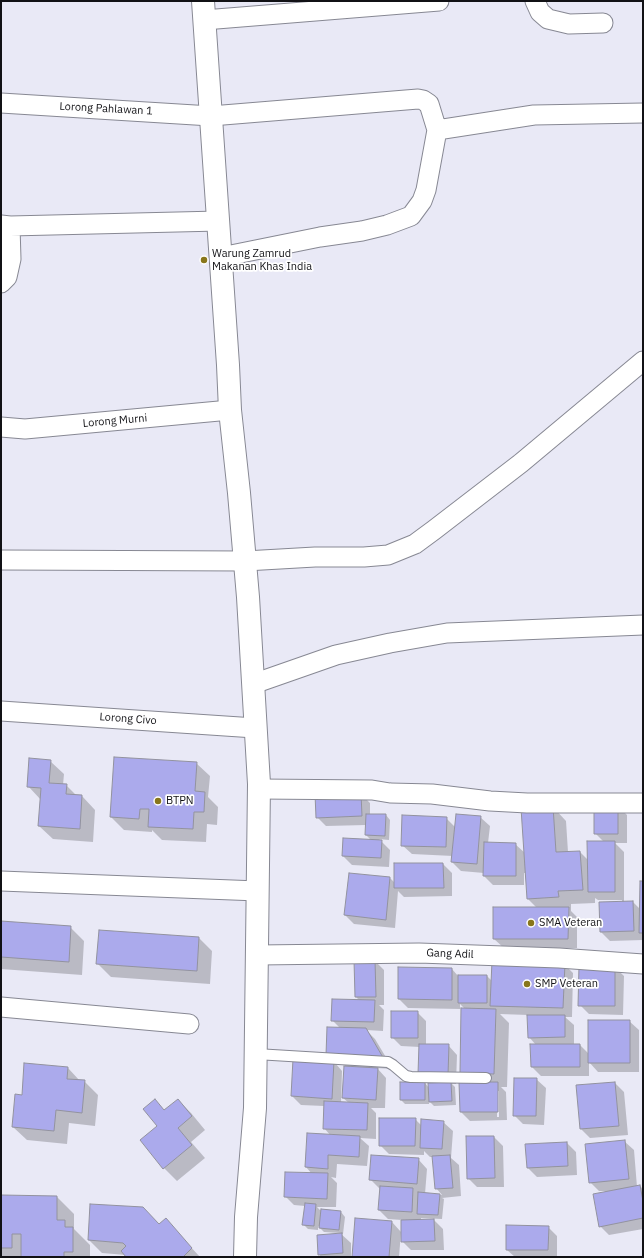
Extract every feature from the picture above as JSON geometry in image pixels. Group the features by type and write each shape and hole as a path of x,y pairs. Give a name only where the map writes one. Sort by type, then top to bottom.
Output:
{"main road":[{"path":"204,10 230,410 245,561 254,684 259,789 255,1108 246,1217 245,1257"}],"street":[{"path":"204,10 439,1"},
{"path":"535,1 540,12 548,19 570,24 604,23"},
{"name":"Lorong Pahlawan 1","path":"1,103 211,116 418,99 429,104 437,130"},
{"path":"221,256 320,237 362,231 387,225 412,216 422,201 426,190 437,130 534,115 643,113"},
{"path":"1,283 7,277 12,259 5,225 218,221"},
{"path":"1,560 245,561 388,555 415,544 521,463 643,361"},
{"name":"Lorong Murni","path":"1,427 25,429 230,410"},
{"path":"254,684 336,655 390,643 447,633 643,625"},
{"name":"Lorong Civo","path":"1,711 255,728"},
{"path":"259,789 372,790 390,793 432,794 490,801 527,803 643,803"},
{"path":"1,881 258,891"},
{"name":"Gang Adil","path":"258,955 419,953 559,958 643,964"},
{"path":"1,1007 189,1024"}],"lane":[{"path":"256,1054 388,1062 406,1076 411,1078 486,1078"}],"building":[{"name":"BTPN","path":"114,757 197,762 195,791 205,792 204,812 194,812 193,829 148,827 149,809 140,809 139,819 110,817"},
{"path":"29,758 51,760 49,783 67,784 66,794 82,795 80,829 38,826 41,788 27,787"},
{"path":"361,793 362,816 316,818 315,794"},
{"path":"594,805 618,805 618,834 594,834"},
{"path":"553,806 556,852 580,851 583,890 558,891 559,897 527,899 521,808"},
{"path":"366,814 386,814 385,836 365,835"},
{"path":"456,814 481,816 477,864 451,862"},
{"path":"402,815 447,817 446,847 401,846"},
{"path":"343,838 382,840 381,858 342,856"},
{"path":"587,841 615,841 615,892 588,892"},
{"path":"484,842 516,843 516,876 483,876"},
{"path":"394,863 443,863 444,888 394,888"},
{"path":"349,873 390,877 386,920 344,915"},
{"path":"640,881 643,881 643,933 639,933"},
{"path":"633,901 634,931 600,932 599,902"},
{"name":"SMA Veteran","path":"493,907 569,907 568,939 493,939"},
{"path":"1,921 71,926 69,962 1,957"},
{"path":"99,930 199,937 197,971 96,964"},
{"path":"354,960 375,960 376,997 355,997"},
{"name":"SMP Veteran","path":"492,961 565,963 563,1008 490,1006"},
{"path":"579,966 615,966 615,1006 578,1006"},
{"path":"398,967 452,968 452,1000 398,999"},
{"path":"458,975 487,975 487,1003 458,1003"},
{"path":"332,999 375,1000 374,1022 331,1021"},
{"path":"461,1008 496,1009 494,1074 460,1073"},
{"path":"391,1011 418,1011 418,1038 391,1038"},
{"path":"527,1015 565,1015 565,1037 528,1038"},
{"path":"588,1020 630,1020 630,1063 588,1063"},
{"path":"327,1027 366,1028 385,1061 326,1055"},
{"path":"419,1044 449,1044 448,1075 418,1074"},
{"path":"530,1044 580,1044 580,1067 531,1067"},
{"path":"293,1059 334,1061 332,1099 291,1096"},
{"path":"24,1063 68,1067 67,1079 85,1080 82,1113 56,1110 54,1131 12,1127 15,1094 22,1095"},
{"path":"344,1066 378,1068 376,1100 342,1098"},
{"path":"514,1078 537,1078 536,1116 513,1116"},
{"path":"400,1082 425,1082 425,1100 400,1100"},
{"path":"451,1082 452,1101 429,1102 428,1083"},
{"path":"459,1082 498,1082 498,1112 460,1112"},
{"path":"615,1082 619,1126 580,1129 576,1085"},
{"path":"155,1099 164,1110 178,1099 192,1116 178,1128 192,1145 163,1169 140,1140 157,1126 143,1109"},
{"path":"324,1101 368,1103 367,1130 323,1129"},
{"path":"379,1118 416,1118 415,1146 379,1146"},
{"path":"421,1119 444,1121 442,1149 420,1148"},
{"path":"307,1133 360,1136 359,1157 328,1155 328,1169 305,1167"},
{"path":"466,1136 494,1136 495,1178 467,1179"},
{"path":"625,1140 629,1179 589,1183 585,1144"},
{"path":"567,1142 568,1166 527,1168 525,1144"},
{"path":"371,1155 419,1158 417,1184 369,1180"},
{"path":"450,1155 453,1188 435,1189 432,1156"},
{"path":"285,1172 328,1173 327,1199 284,1197"},
{"path":"640,1185 643,1201 643,1218 599,1227 593,1194"},
{"path":"380,1186 413,1188 412,1212 378,1210"},
{"path":"418,1192 440,1194 438,1215 417,1214"},
{"path":"1,1195 57,1196 57,1220 65,1220 65,1227 73,1227 73,1252 64,1252 64,1257 21,1257 21,1234 12,1234 12,1248 1,1248"},
{"path":"305,1203 316,1204 314,1226 302,1225"},
{"path":"90,1204 143,1207 159,1224 166,1218 192,1248 183,1257 126,1257 121,1251 126,1246 123,1243 88,1240"},
{"path":"321,1209 341,1211 339,1230 319,1228"},
{"path":"355,1218 392,1221 389,1257 352,1257"},
{"path":"434,1219 435,1241 401,1242 401,1220"},
{"path":"506,1225 549,1226 548,1250 506,1250"},
{"path":"342,1233 343,1253 318,1255 317,1235"}],"place":[{"name":"Warung Zamrud Makanan Khas India","path":"204,260"},
{"name":"BTPN","path":"158,801"},
{"name":"SMA Veteran","path":"531,923"},
{"name":"SMP Veteran","path":"527,984"}]}
